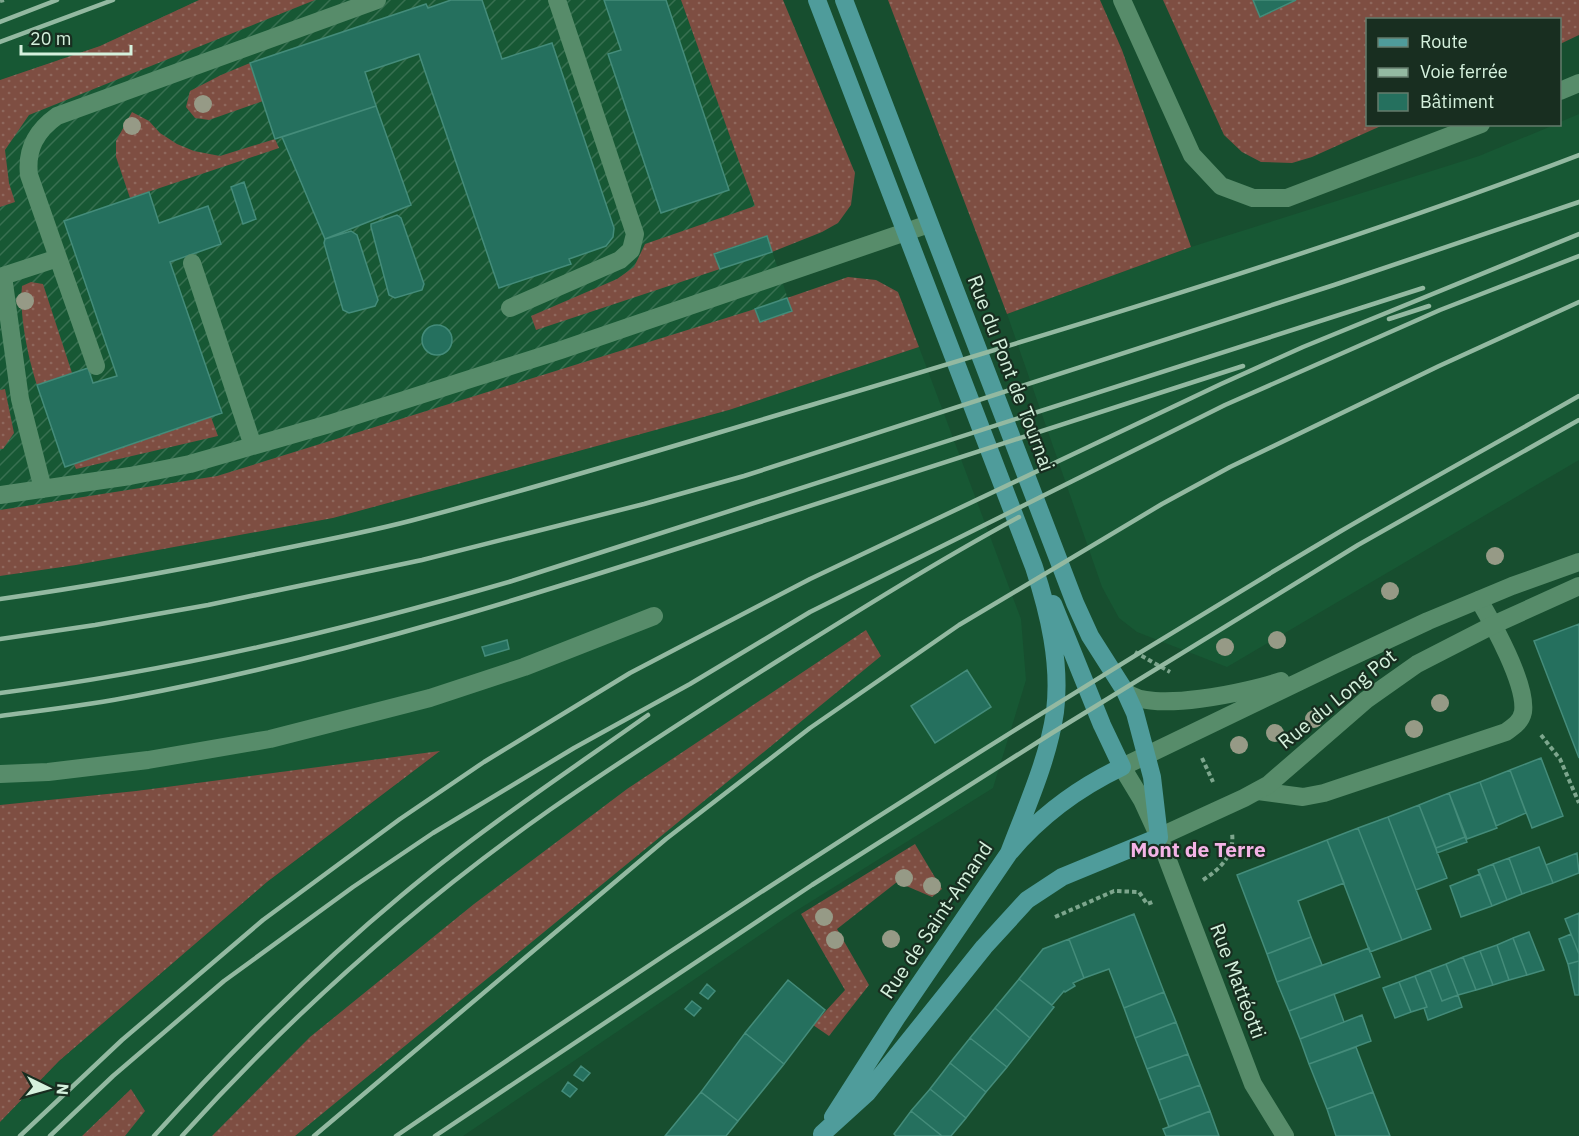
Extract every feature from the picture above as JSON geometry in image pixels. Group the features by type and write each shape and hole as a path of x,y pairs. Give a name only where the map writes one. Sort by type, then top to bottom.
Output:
{"main road":[{"path":"817,0 1034,567 1049,617 1055,660 1056,696 1049,739 1009,853"},
{"name":"Rue du Pont de Tournai","path":"844,0 1083,621 1125,691 1135,713 1147,755"},
{"path":"1034,567 1071,644 1102,725 1122,767"},
{"name":"Rue Mattéotti","path":"1147,755 1155,793 1159,837"},
{"name":"Rue de Saint-Amand","path":"821,1135 897,1017 1009,853 1030,828 1056,806 1084,786 1122,767"},
{"name":"Rue de Saint-Amand","path":"821,1135 867,1093 984,947 1027,900 1051,883 1159,837"}],"street":[{"path":"96,366 28,169 32,146 44,125 57,116 376,0"},
{"path":"510,308 620,260 632,250 635,234 557,0"},
{"path":"1122,0 1192,155 1221,186 1253,198 1287,198 1476,126"},
{"path":"1561,91 1579,83"},
{"path":"0,495 130,476 190,464 329,424 561,350 929,224"},
{"path":"44,489 20,399 1,276 58,258"},
{"path":"192,263 253,446"},
{"name":"Rue du Long Pot","path":"1122,767 1334,665 1479,600 1579,562"},
{"name":"Rue du Long Pot","path":"1159,837 1258,791 1287,770 1384,686 1432,655 1579,586"},
{"path":"1258,791 1303,797 1324,793 1506,732 1516,725 1523,714 1523,698 1519,684 1493,625 1479,600"},
{"path":"0,774 48,772 148,760 270,739 430,698 524,667 654,616"},
{"name":"Rue du Long Pot","path":"1125,691 1132,698 1157,701 1182,700 1252,690 1334,665"},
{"name":"Rue Mattéotti","path":"1122,767 1142,800 1159,837 1253,1084 1285,1136"}],"path":[{"path":"1560,759 1579,803"},
{"path":"1201,881 1222,865 1228,857 1233,843 1232,836"},
{"path":"1046,922 1114,891 1139,892 1147,904"}],"shaded area":[{"path":"0,0 199,0 100,46 0,80"},
{"path":"199,0 681,0 767,236 802,341 222,488 0,524 0,80 100,46"},
{"path":"199,0 315,0 29,115 5,150 9,183 15,202 0,207 0,80 100,46"},
{"path":"681,0 783,0 855,173 851,205 838,223 822,232 772,252 766,236 715,253 720,269 536,330 531,316 617,279 634,267 645,244 755,206"},
{"path":"888,0 1100,0 1122,50 1191,247 1007,314"},
{"path":"1163,0 1253,0 1261,17 1296,0 1579,0 1579,35 1561,44 1561,18 1366,18 1366,126 1381,126 1312,157 1292,163 1261,162 1242,152 1224,135"},
{"path":"250,63 263,101 209,120 195,118 186,107 190,91"},
{"path":"132,112 149,121 160,133 177,144 194,151 220,156 275,139 279,148 130,198 116,157 116,141"},
{"path":"1579,114 1579,460 1227,667 1137,632 1119,618 1102,587 1007,314 1191,247 1479,156 1552,126 1561,126 1561,122"},
{"path":"848,277 876,280 898,292 919,347 729,410 333,518 76,565 0,576 0,510 217,476 755,309 760,322 791,311 787,298"},
{"path":"31,282 43,284 72,373 37,385 30,362 21,297 22,286"},
{"path":"919,347 1021,619 1026,680 993,788 791,914 463,1136 0,1136 0,1122 59,1061 267,882 439,752 136,791 0,805 0,576 76,565 333,518 729,410"},
{"path":"5,389 14,433 3,449 0,449 0,390"},
{"path":"211,417 218,436 76,469 74,464"},
{"path":"866,630 881,656 295,1136 212,1136 310,1037 474,904 627,789"},
{"path":"440,751 267,882 59,1061 0,1122 0,805 136,791"},
{"path":"915,844 942,889 932,897 897,882 837,929 869,985 829,1036 813,1025 845,990 801,914"},
{"path":"131,1089 145,1111 125,1136 82,1136"}],"building":[{"path":"451,0 482,0 502,59 552,43 614,228 613,237 606,246 569,259 571,264 499,288 419,54 365,72 376,106 275,139 250,63 426,4 428,8"},
{"path":"604,0 666,0 729,190 661,213 608,54 621,50"},
{"path":"1253,0 1296,0 1260,17"},
{"path":"376,106 411,205 325,239 282,137"},
{"path":"244,182 256,219 243,224 231,187"},
{"path":"149,192 159,223 208,206 221,244 170,262 222,413 65,467 37,385 88,368 93,383 117,376 64,221"},
{"path":"397,215 401,218 424,284 422,290 395,298 389,295 371,224"},
{"path":"351,231 357,235 378,300 375,306 349,313 343,310 324,243 325,239"},
{"path":"767,236 772,252 720,269 714,254"},
{"path":"787,298 792,311 760,322 755,309"},
{"path":"437,325 448,329 452,340 448,351 437,355 426,351 422,340 426,329"},
{"path":"1579,624 1579,758 1534,641"},
{"path":"507,640 509,649 485,656 482,647"},
{"path":"967,670 991,707 935,743 911,706"},
{"path":"1541,758 1563,816 1532,828 1510,770"},
{"path":"1510,770 1526,813 1496,826 1480,782"},
{"path":"1480,782 1497,828 1467,839 1449,793"},
{"path":"1449,793 1465,837 1436,848 1419,805"},
{"path":"1419,805 1447,878 1416,890 1388,817"},
{"path":"1388,817 1431,929 1402,940 1358,828"},
{"path":"1358,828 1402,940 1370,952 1327,840"},
{"path":"1465,837 1467,842 1437,853 1436,848"},
{"path":"1327,840 1344,883 1298,901 1311,937 1267,954 1237,875"},
{"path":"1539,847 1553,883 1522,894 1509,858"},
{"path":"1577,853 1579,873 1553,883 1546,865"},
{"path":"1509,858 1522,894 1507,900 1493,864"},
{"path":"1493,864 1507,900 1492,906 1478,870"},
{"path":"1480,874 1492,906 1461,917 1450,886"},
{"path":"1579,913 1579,954 1565,919"},
{"path":"1134,914 1164,992 1124,1008 1109,969 1084,978 1069,939"},
{"path":"1529,932 1544,970 1527,975 1513,938"},
{"path":"1571,934 1579,954 1579,961 1568,964 1559,939"},
{"path":"1311,937 1322,965 1277,982 1267,954"},
{"path":"1513,938 1527,975 1509,980 1497,945"},
{"path":"1069,939 1084,978 1073,983 1075,986 1064,991 1052,1005 1019,979 1043,949"},
{"path":"1497,945 1509,980 1493,985 1480,951"},
{"path":"1369,948 1380,977 1289,1011 1277,982"},
{"path":"1480,951 1493,985 1476,990 1463,957"},
{"path":"1463,957 1476,990 1458,995 1446,964"},
{"path":"1579,961 1579,995 1575,995 1568,964"},
{"path":"1446,964 1458,995 1442,1001 1430,970"},
{"path":"1430,970 1442,1001 1458,995 1462,1007 1428,1020 1424,1008 1427,1007 1415,976"},
{"path":"1415,976 1427,1007 1411,1012 1399,982"},
{"path":"1019,979 1054,1007 1030,1038 995,1008"},
{"path":"788,980 825,1010 784,1064 745,1033"},
{"path":"1399,982 1411,1012 1395,1018 1383,988"},
{"path":"707,984 715,991 708,999 700,993"},
{"path":"1164,992 1176,1022 1135,1038 1124,1008"},
{"path":"1334,994 1344,1022 1300,1039 1289,1011"},
{"path":"692,1001 701,1008 694,1016 685,1009"},
{"path":"995,1008 1030,1038 1007,1067 970,1038"},
{"path":"1362,1015 1371,1041 1309,1064 1300,1039"},
{"path":"1176,1022 1188,1054 1147,1069 1135,1038"},
{"path":"745,1033 784,1064 738,1121 701,1092"},
{"path":"970,1038 1007,1067 986,1092 950,1063"},
{"path":"1356,1047 1373,1092 1327,1109 1309,1064"},
{"path":"1188,1054 1200,1085 1159,1100 1147,1069"},
{"path":"950,1063 986,1092 966,1118 930,1089"},
{"path":"581,1066 590,1073 583,1081 574,1075"},
{"path":"568,1082 577,1089 570,1097 562,1091"},
{"path":"1200,1085 1210,1111 1169,1127 1159,1100"},
{"path":"930,1089 966,1118 951,1136 942,1136 911,1111"},
{"path":"701,1092 738,1121 726,1136 665,1136"},
{"path":"1373,1092 1390,1136 1336,1136 1327,1109"},
{"path":"911,1111 942,1136 896,1136 894,1134"},
{"path":"1210,1111 1219,1136 1166,1136 1163,1129"}],"railway":[{"path":"0,22 57,0"},
{"path":"0,42 113,0"},
{"path":"0,599 139,577 349,535 521,491 1201,286 1391,223 1579,155"},
{"path":"0,639 208,605 422,560 644,504 744,476 1334,285 1579,202"},
{"path":"20,1136 122,1040 263,920 400,819 484,762 630,673 810,579 1221,384 1303,347 1579,234"},
{"path":"50,1136 113,1076 224,981 353,887 433,833 574,748 690,684 810,612 1225,405 1440,310 1579,256"},
{"path":"0,693 194,661 322,632 512,581 1423,288"},
{"path":"314,1136 666,839 810,728 959,625 1162,504 1230,467 1439,366 1579,302"},
{"path":"1389,319 1429,306"},
{"path":"0,716 101,702 214,680 292,662 447,620 677,549 1243,366"},
{"path":"396,1136 629,979 982,750 1341,531 1579,396"},
{"path":"435,1136 812,885 1052,733 1358,545 1579,420"},
{"path":"182,1136 267,1047 358,962 404,922 501,845 607,771 748,680 896,588 1019,517"},
{"path":"154,1136 274,1011 369,923 462,848 648,715"}],"district":[{"name":"Mont de Terre","path":"1198,850"}]}
